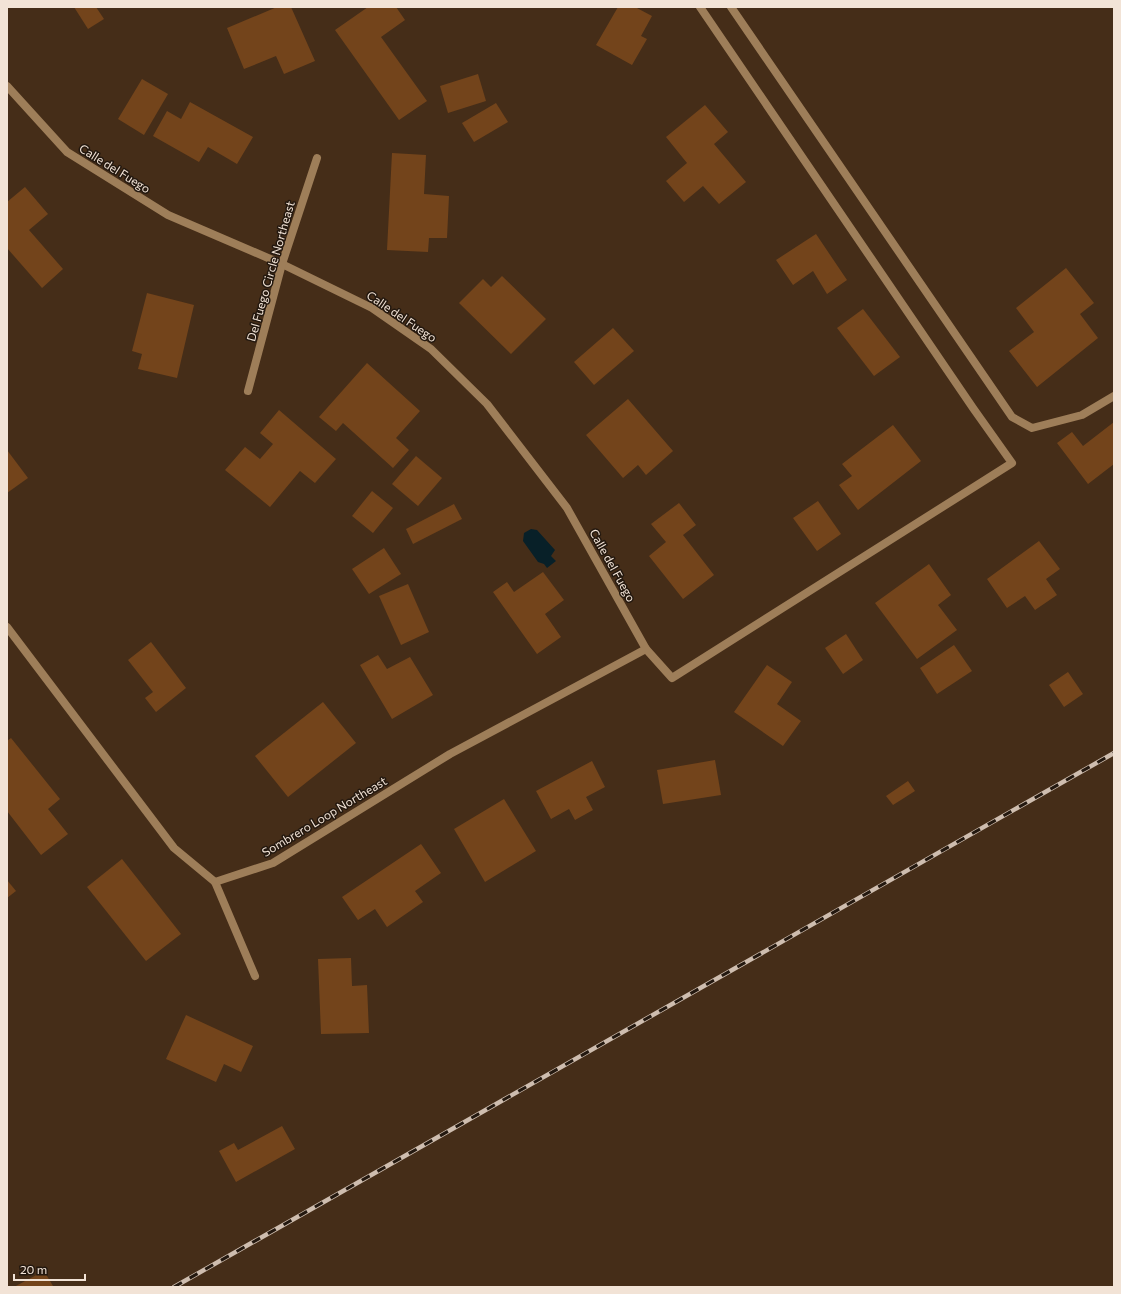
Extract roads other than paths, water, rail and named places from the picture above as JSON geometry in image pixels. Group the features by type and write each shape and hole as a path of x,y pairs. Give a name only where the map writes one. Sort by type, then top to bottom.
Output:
{"street":[{"name":"Calle del Fuego","path":"7,86 67,152 168,215 282,264 372,308 431,349 487,404 567,508 646,649 672,678 1012,462 964,395 700,7"},
{"path":"731,7 1012,417 1032,428 1082,415 1114,396"},
{"name":"Del Fuego Circle Northeast","path":"248,391 282,264 317,158"},
{"path":"7,627 174,848 215,882 255,976"},
{"name":"Sombrero Loop Northeast","path":"215,882 273,863 450,754 646,649"}],"water":[{"path":"531,529 537,530 555,550 551,556 556,561 547,568 544,564 538,562 523,541 524,533"}],"railway":[{"path":"174,1287 1114,753"}]}
